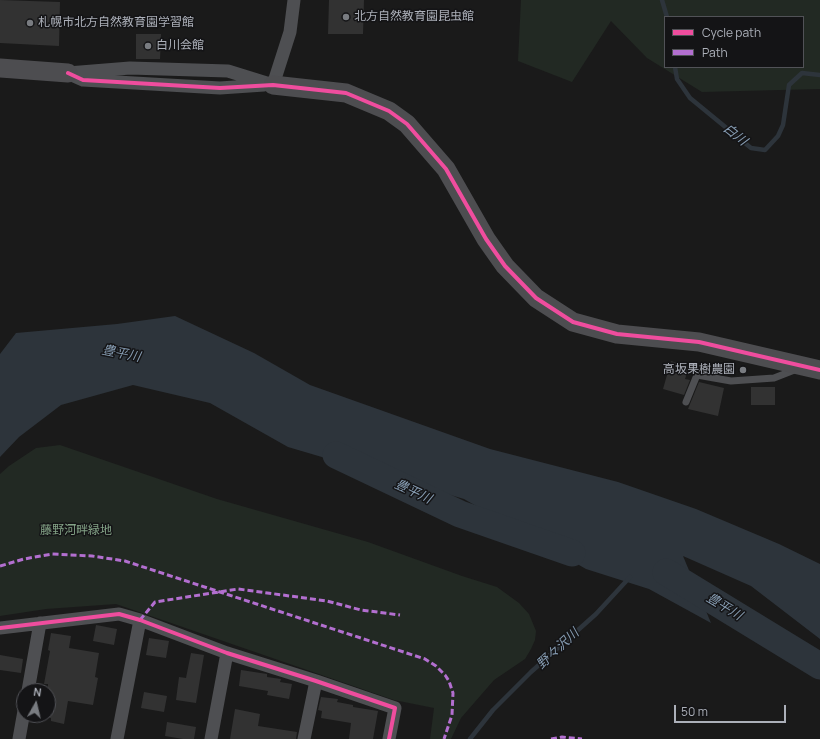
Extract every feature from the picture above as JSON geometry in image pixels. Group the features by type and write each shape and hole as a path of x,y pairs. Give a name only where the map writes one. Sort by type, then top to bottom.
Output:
{"street":[{"path":"273,85 290,32 294,0"},
{"path":"0,68 68,73 130,68 228,71 273,85 346,93 388,111 407,124 446,169 486,239 505,266 536,298 573,322 617,334 698,342 813,368"},
{"path":"0,628 120,614 140,620 227,653 395,708 389,739"},
{"path":"117,739 140,620"},
{"path":"29,683 40,623"},
{"path":"211,739 227,653"},
{"path":"304,739 316,681"},
{"path":"19,739 22,723"}],"lane":[{"path":"686,402 697,375 731,381 774,378 813,368"}],"green space":[{"path":"521,0 820,0 820,89 702,92 647,58 611,21 572,82 518,61"},
{"name":"藤野河畔緑地","path":"60,445 217,499 368,542 497,587 519,603 529,614 536,631 535,640 525,659 494,680 461,718 451,739 430,739 434,708 394,700 116,604 46,609 0,616 0,474 9,466 36,448"}],"water":[{"path":"175,316 254,353 310,385 490,449 618,482 696,509 779,544 820,564 820,639 751,586 683,556 711,623 649,589 586,569 464,499 288,447 210,403 133,385 61,405 19,437 0,457 0,354 16,333 117,324"}],"building":[{"name":"札幌市北方自然教育園学習館","path":"0,0 60,2 59,46 0,43"},
{"name":"北方自然教育園昆虫館","path":"329,0 364,0 363,34 328,34"},
{"name":"白川会館","path":"136,34 161,34 160,59 136,59"},
{"path":"671,361 689,367 685,379 690,380 684,395 663,389"},
{"path":"699,382 724,388 718,416 688,409"},
{"path":"751,387 775,387 775,405 751,405"},
{"path":"96,625 117,629 114,645 93,641"},
{"path":"51,633 71,636 69,648 99,653 95,677 98,678 93,705 68,701 64,724 56,722 56,683 44,683 50,651 48,650"},
{"path":"149,638 169,641 166,658 146,655"},
{"path":"191,653 204,655 196,703 176,700 179,677 186,678"},
{"path":"0,655 23,659 21,673 0,670"},
{"path":"241,670 267,674 267,677 281,679 280,682 292,684 289,699 267,695 268,691 239,686"},
{"path":"144,692 167,696 164,712 141,708"},
{"path":"321,697 338,699 337,702 353,705 353,707 378,711 373,739 349,739 351,723 321,718 322,711 318,710"},
{"path":"235,709 260,714 258,726 297,732 296,739 230,739"},
{"path":"167,722 196,727 194,739 165,736"}],"waterway":[{"name":"白川","path":"662,0 667,16"},
{"name":"白川","path":"675,68 677,79 690,98 751,148 765,150 778,136 783,125 789,85 802,73 820,75"},
{"name":"豊平川","path":"336,455 460,514 572,553"},
{"name":"豊平川","path":"666,572 820,666"},
{"name":"野々沢川","path":"470,739 493,710 531,672 596,614 630,577"}],"marked path":[{"path":"0,566 24,559 52,554 92,556 125,561 425,659 436,666 445,675 449,681 453,693 452,715 444,739"},
{"path":"140,620 155,602 238,589 327,601 361,610 400,615"},
{"path":"551,739 562,737 582,739"}],"cycle path":[{"path":"68,73 83,80 220,88 273,85 346,93 389,111 407,124 446,169 486,239 505,266 536,298 573,322 617,334 699,342 820,370"},
{"path":"0,628 119,614 140,620 227,653 395,708 389,739"}],"place":[{"name":"北方自然教育園昆虫館","path":"346,17"},
{"name":"札幌市北方自然教育園学習館","path":"30,23"},
{"name":"白川会館","path":"148,46"},
{"name":"高坂果樹農園","path":"743,370"}]}
